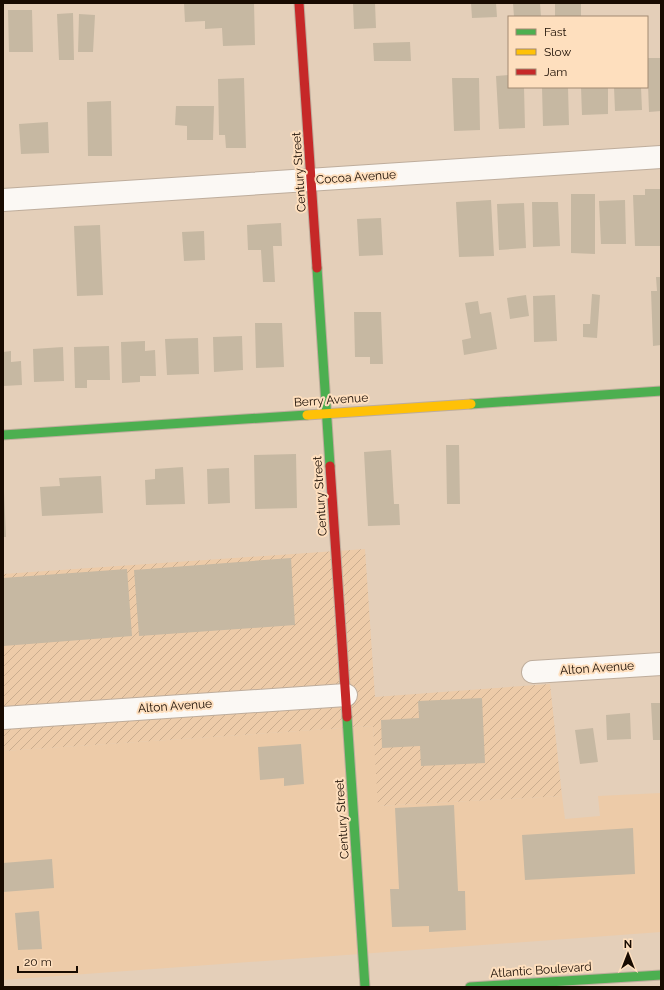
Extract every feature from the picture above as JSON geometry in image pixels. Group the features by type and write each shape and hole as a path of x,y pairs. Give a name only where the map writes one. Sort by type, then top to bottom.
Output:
{"street":[{"name":"Century Street","path":"299,3 365,987"},
{"name":"Cocoa Avenue","path":"3,200 661,157"},
{"name":"Berry Avenue","path":"3,435 326,412 661,391"},
{"name":"Alton Avenue","path":"533,672 661,664"},
{"name":"Alton Avenue","path":"3,718 346,695"},
{"name":"Atlantic Boulevard","path":"470,987 661,974"}],"shaded area":[{"path":"365,549 375,697 550,684 562,796 378,806 373,726 3,751 3,574"},
{"path":"373,726 379,806 562,796 565,819 600,816 598,796 661,793 661,932 3,980 3,751"}],"building":[{"path":"184,3 254,3 255,45 223,46 222,28 205,29 205,21 185,22"},
{"path":"353,3 375,3 376,28 354,29"},
{"path":"471,3 496,3 497,17 472,18"},
{"path":"513,3 540,3 541,16 514,16"},
{"path":"555,3 581,3 581,16 555,16"},
{"path":"8,10 32,10 33,52 9,52"},
{"path":"73,13 74,60 59,60 57,14"},
{"path":"79,14 95,15 93,52 78,52"},
{"path":"410,42 411,61 374,61 373,43"},
{"path":"648,58 661,58 661,111 649,112"},
{"path":"508,75 508,88 524,88 525,128 499,129 496,76"},
{"path":"244,78 246,148 226,148 225,135 219,135 218,79"},
{"path":"452,78 479,78 480,130 454,131"},
{"path":"542,88 568,88 569,125 543,126"},
{"path":"581,88 608,88 608,114 582,115"},
{"path":"614,88 641,88 642,110 615,111"},
{"path":"111,101 112,156 88,156 87,102"},
{"path":"176,106 214,106 213,140 187,140 187,126 175,125"},
{"path":"48,122 49,153 21,154 19,124"},
{"path":"645,189 660,189 661,246 635,246 633,195 645,195"},
{"path":"571,194 595,194 595,254 571,253"},
{"path":"491,200 494,256 459,257 456,202"},
{"path":"625,200 626,244 601,244 599,201"},
{"path":"532,202 558,202 560,246 533,247"},
{"path":"524,203 526,248 499,250 497,204"},
{"path":"381,218 383,255 359,256 357,219"},
{"path":"281,223 282,246 273,246 275,282 263,282 261,250 248,250 247,225"},
{"path":"100,225 103,295 77,296 74,226"},
{"path":"204,231 205,260 184,261 182,232"},
{"path":"656,277 661,277 661,345 653,346 651,291 657,291"},
{"path":"592,294 600,295 597,338 583,337 583,324 590,324"},
{"path":"526,295 529,316 510,319 507,298"},
{"path":"555,295 557,341 534,342 533,296"},
{"path":"478,301 480,314 491,312 497,349 464,355 462,340 471,338 465,303"},
{"path":"354,312 381,312 383,364 370,364 370,357 355,357"},
{"path":"255,323 282,323 284,367 256,368"},
{"path":"242,336 243,370 214,372 213,337"},
{"path":"198,338 199,374 167,375 165,339"},
{"path":"145,341 145,351 155,350 156,376 140,376 140,382 122,383 121,342"},
{"path":"109,346 110,380 87,380 87,388 75,388 74,347"},
{"path":"63,347 64,381 34,382 33,349"},
{"path":"11,351 11,362 21,361 22,385 3,386 3,352"},
{"path":"446,445 459,445 460,504 447,504"},
{"path":"391,450 394,504 399,504 400,525 368,526 364,452"},
{"path":"296,454 297,508 255,509 254,455"},
{"path":"183,467 185,504 146,505 145,480 155,479 155,469"},
{"path":"229,468 230,503 208,504 207,469"},
{"path":"101,476 103,513 42,516 40,487 60,486 59,478"},
{"path":"4,492 6,537 3,537"},
{"path":"291,558 295,625 139,636 134,570"},
{"path":"127,569 132,636 3,646 3,578"},
{"path":"482,698 485,763 421,766 420,746 382,748 381,720 419,718 418,701"},
{"path":"651,703 661,703 661,740 653,740"},
{"path":"630,713 631,739 607,740 606,715"},
{"path":"593,728 598,762 580,764 575,730"},
{"path":"301,744 304,784 284,786 284,778 260,780 258,747"},
{"path":"454,805 458,891 465,891 466,930 429,932 429,926 392,927 390,889 399,889 395,808"},
{"path":"633,828 635,874 525,880 522,835"},
{"path":"52,859 54,888 3,892 3,863"},
{"path":"39,911 42,949 18,950 15,913"}],"traffic: fast":[{"path":"317,268 330,466"},
{"path":"471,404 661,391"},
{"path":"3,435 307,415"},
{"path":"347,717 365,987"},
{"path":"470,987 661,975"}],"traffic: slow":[{"path":"307,415 471,404"}],"traffic: jam":[{"path":"299,3 317,268"},
{"path":"330,466 347,717"}]}
